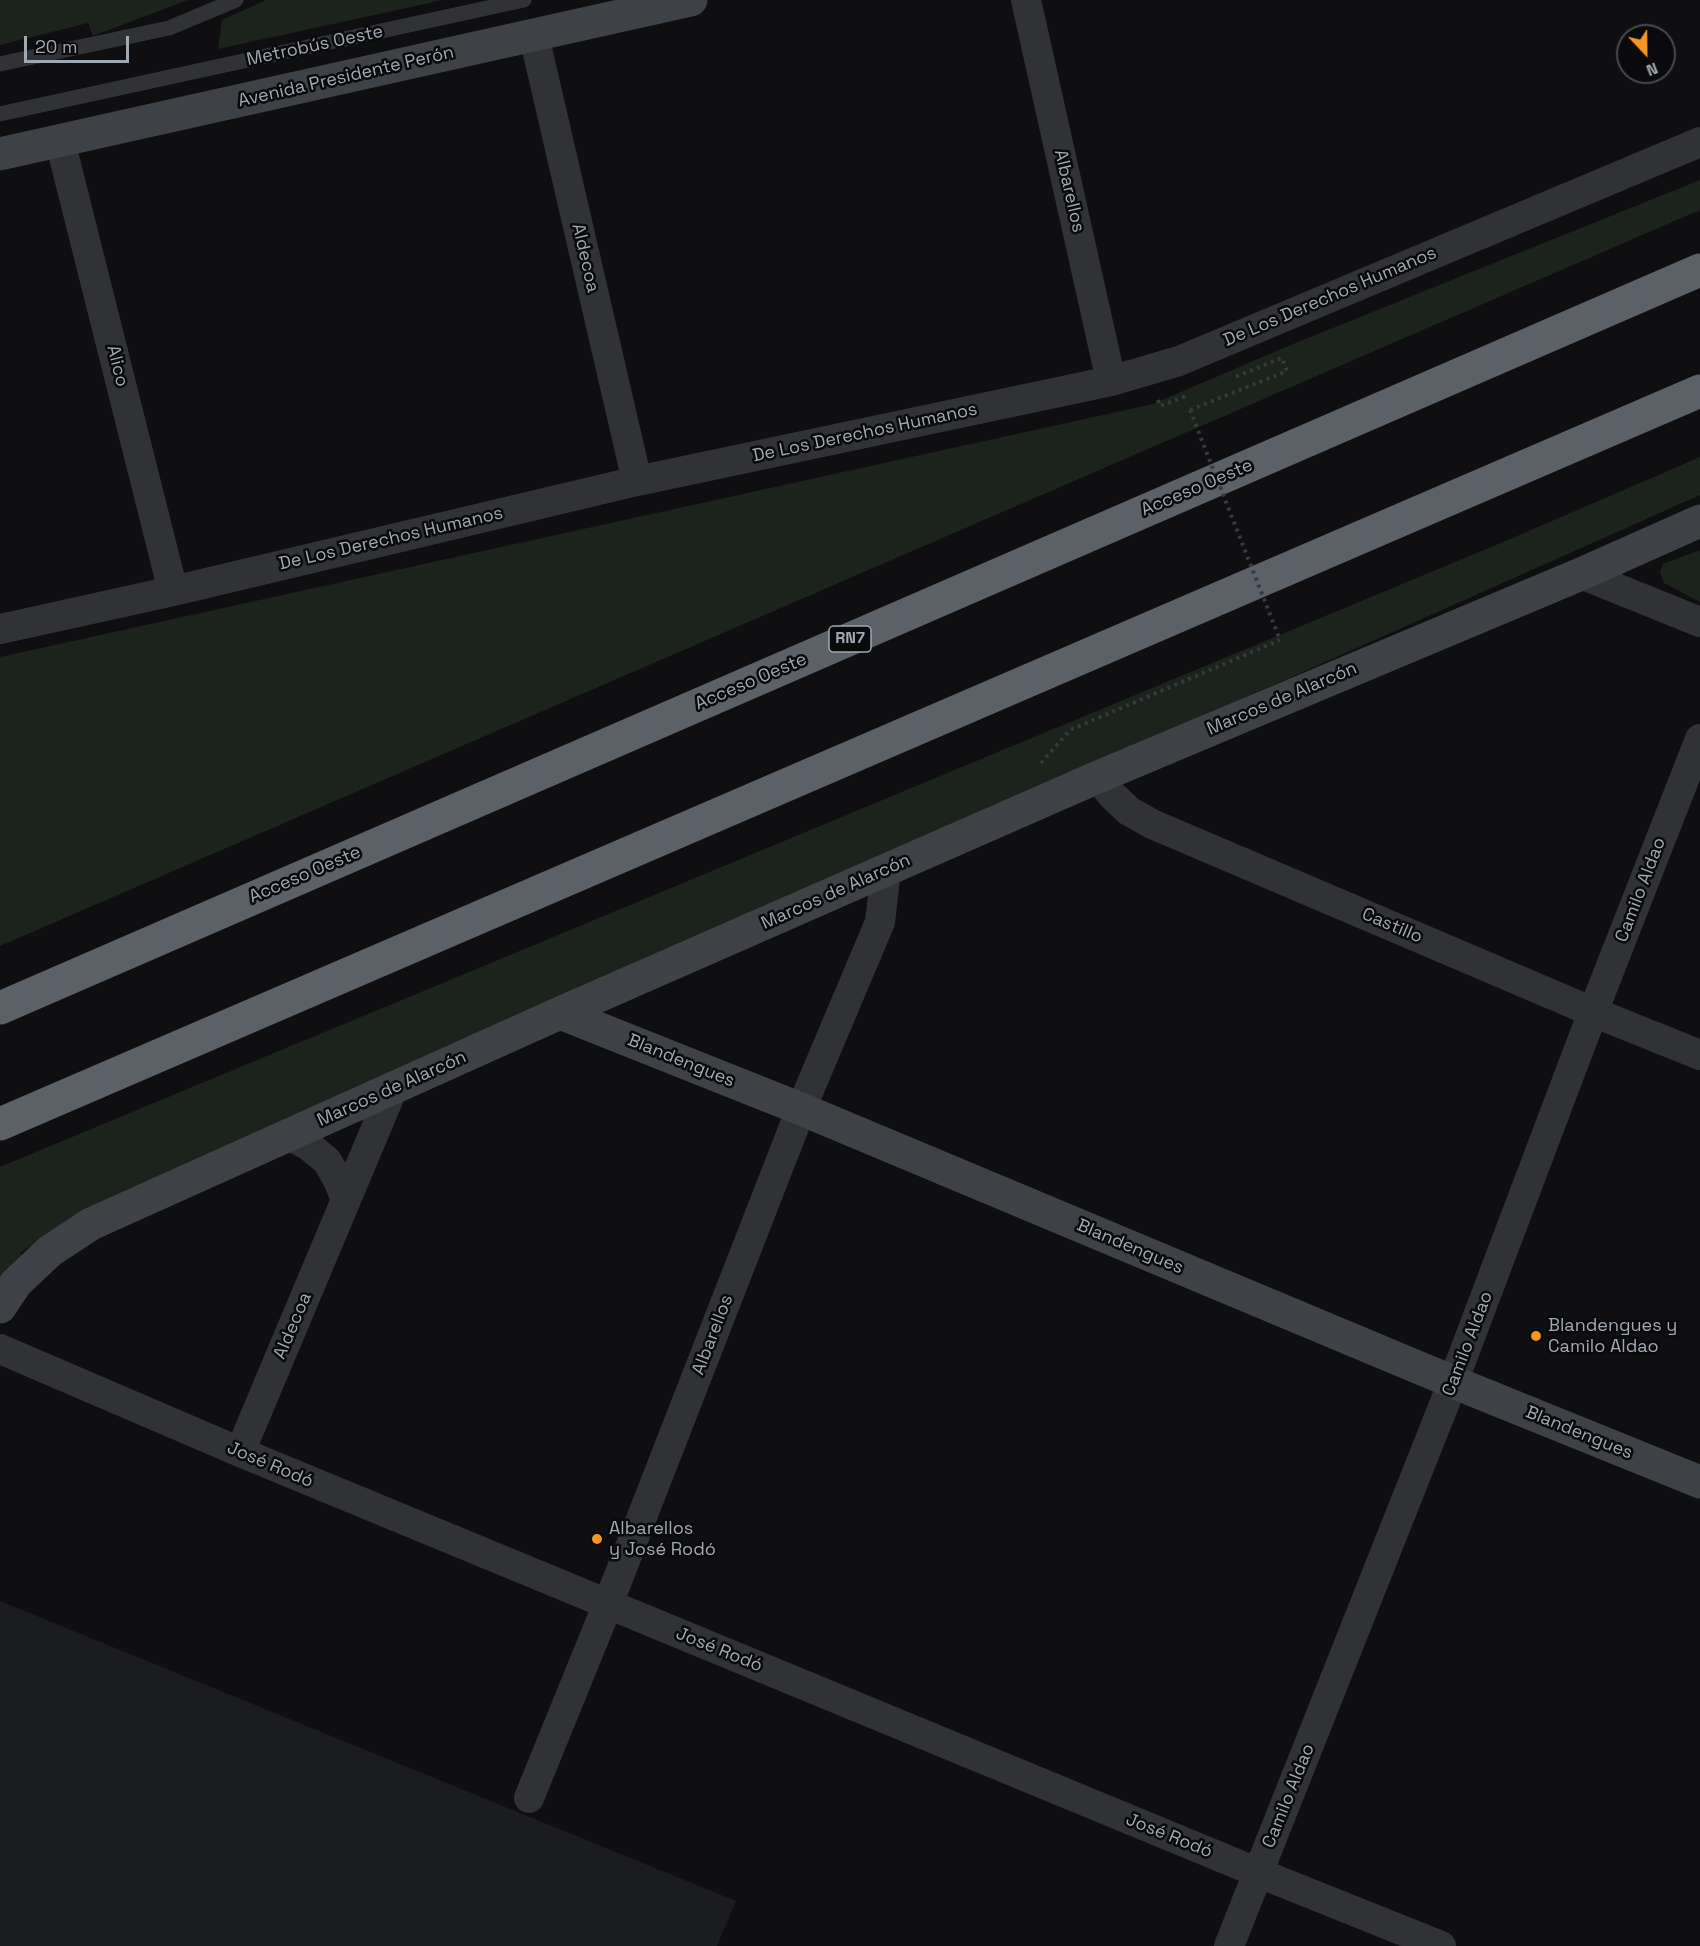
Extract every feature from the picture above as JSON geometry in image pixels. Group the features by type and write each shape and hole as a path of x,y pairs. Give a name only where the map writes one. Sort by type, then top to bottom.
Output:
{"highway":[{"name":"Acceso Oeste","path":"0,1008 1700,270"},
{"path":"0,1124 1700,391"}],"street":[{"name":"Avenida Presidente Perón","path":"0,154 691,0"},
{"name":"Albarellos","path":"1026,0 1111,381"},
{"name":"Aldecoa","path":"534,36 637,482"},
{"name":"Alico","path":"60,141 173,591"},
{"name":"De Los Derechos Humanos","path":"0,629 173,591 637,482 1111,381 1179,361 1700,142"},
{"name":"Marcos de Alarcón","path":"0,1306 16,1283 50,1251 91,1224 560,1013 1098,777 1581,574 1700,521"},
{"path":"1581,574 1700,622"},
{"name":"Camilo Aldao","path":"1229,1946 1453,1382 1593,1012 1700,739"},
{"name":"Castillo","path":"1098,777 1111,794 1129,811 1152,824 1593,1012 1700,1054"},
{"name":"Albarellos","path":"530,1798 801,1109 880,922 886,870"},
{"name":"Blandengues","path":"560,1013 801,1109 1453,1382 1700,1482"},
{"name":"Aldecoa","path":"240,1452 393,1088"},
{"path":"288,1136 309,1146 327,1161 346,1200"},
{"name":"José Rodó","path":"0,1349 240,1452 1441,1946"}],"lane":[{"path":"0,64 169,28 236,0"},
{"name":"Metrobús Oeste","path":"0,114 524,0"}],"path":[{"path":"1028,809 1028,778 1070,730 1280,640 1190,410 1287,371 1282,358 1227,380"},
{"path":"1155,394 1160,406 1193,393"}],"shaded area":[{"path":"0,0 188,0 93,36 88,23 0,45"},
{"path":"266,0 443,0 218,49 222,20"},
{"path":"1700,180 1700,210 0,946 0,657 1153,404 1293,344"},
{"path":"1700,457 1700,495 94,1206 20,1253 24,1256 0,1288 0,1167 1508,540"},
{"path":"1700,550 1700,602 1664,583 1660,573 1663,564"},
{"path":"0,1601 736,1901 717,1946 0,1946"}],"place":[{"name":"Blandengues y Camilo Aldao","path":"1536,1336"},
{"name":"Albarellos y José Rodó","path":"597,1539"}]}
